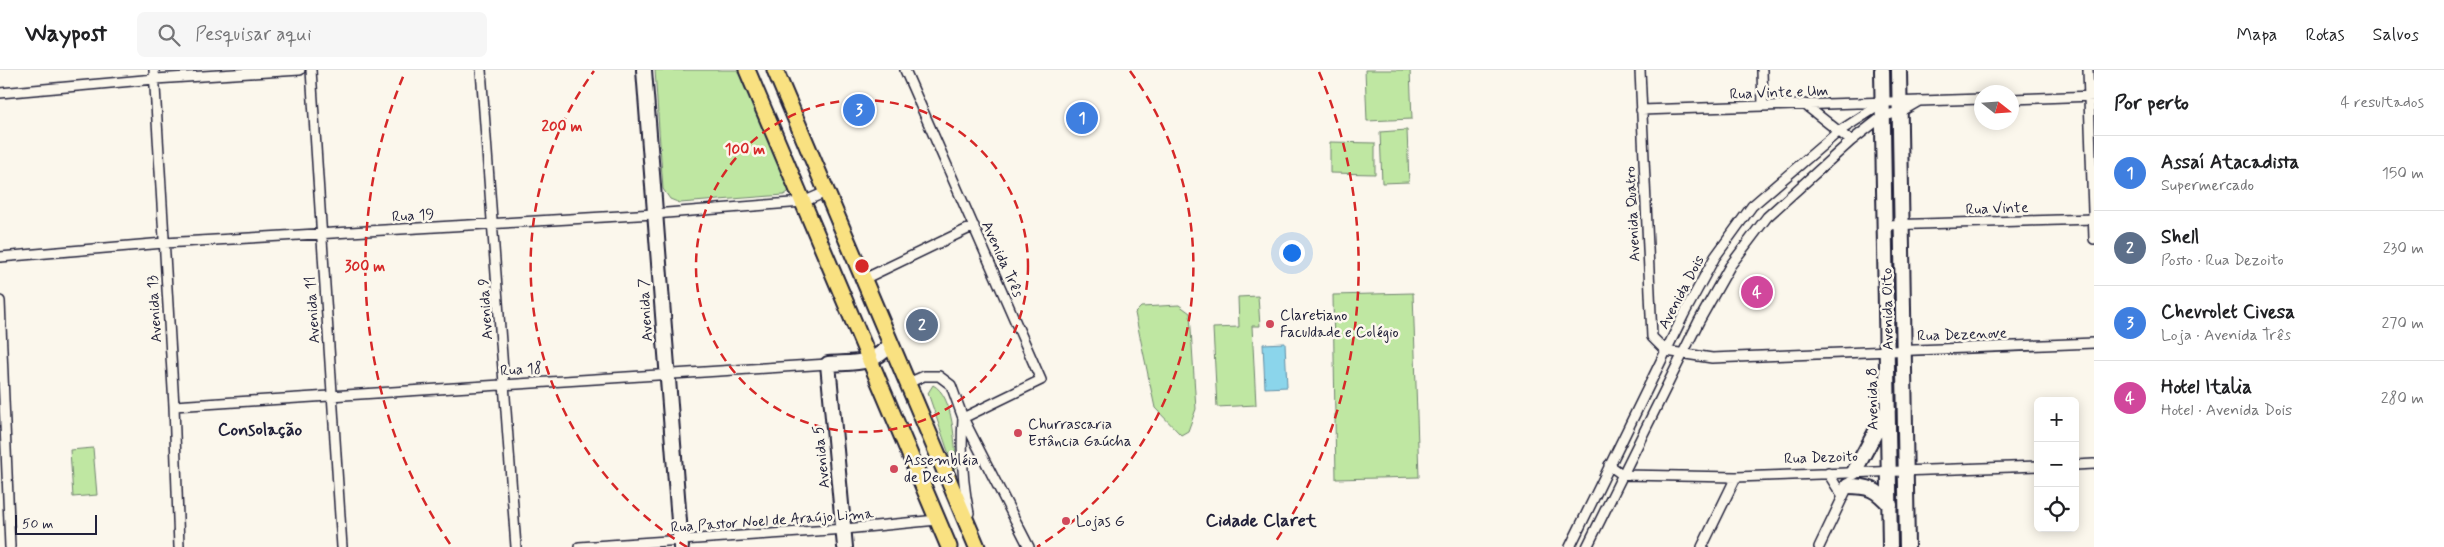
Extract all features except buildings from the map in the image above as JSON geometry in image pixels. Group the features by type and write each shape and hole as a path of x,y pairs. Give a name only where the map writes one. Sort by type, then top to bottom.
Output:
{"main road":[{"path":"747,70 949,547"},
{"path":"775,70 976,545"},
{"path":"789,169 801,169 812,157"},
{"path":"821,245 830,234 846,238"}],"street":[{"path":"0,93 155,74 300,70"},
{"name":"Avenida 11","path":"311,70 342,547"},
{"name":"Avenida 9","path":"482,70 516,547"},
{"name":"Avenida 7","path":"644,70 680,544"},
{"name":"Avenida Quatro","path":"1640,70 1652,336 1666,351"},
{"path":"1762,70 1763,106"},
{"name":"Avenida 8","path":"1882,70 1890,547"},
{"name":"Avenida Oito","path":"1899,70 1908,547"},
{"path":"2088,70 2092,96 2094,238"},
{"name":"Avenida Três","path":"906,71 1041,380 963,418"},
{"name":"Avenida 13","path":"155,74 174,406 179,547"},
{"path":"2019,99 2092,96"},
{"name":"Rua Vinte e Um","path":"1641,110 1804,104 1883,109 1919,101 1974,100"},
{"path":"1804,104 1852,141"},
{"path":"1883,109 1900,106"},
{"name":"Avenida Dois","path":"1570,547 1609,465 1715,256 1752,206 1838,132 1883,109"},
{"name":"Avenida Dois","path":"1587,547 1682,354 1730,266 1767,217 1852,141 1883,109"},
{"name":"Rua 19","path":"0,257 164,243 654,214 803,202 826,192"},
{"name":"Rua Vinte","path":"1885,225 2094,219"},
{"path":"864,279 974,226"},
{"path":"0,301 2,426 10,547"},
{"name":"Rua Dezenove","path":"1666,351 1702,358 2094,343"},
{"path":"870,362 881,355 891,344"},
{"name":"Rua 18","path":"174,406 870,362"},
{"name":"Avenida 5","path":"828,364 846,547"},
{"path":"908,383 924,376 939,376 951,385 963,418 1029,547"},
{"path":"1819,547 1854,472 1888,409"},
{"path":"963,418 961,455 964,493 976,545"},
{"path":"2079,465 2094,464"},
{"path":"1609,465 1623,475"},
{"name":"Rua Dezoito","path":"1623,475 1736,476 2034,466"},
{"path":"1828,473 1846,492"},
{"path":"1702,547 1736,476"},
{"path":"1601,485 1614,492"},
{"path":"1846,492 1862,486 1879,492 1890,505"},
{"name":"Rua Pastor Noel de Araújo Lima","path":"580,547 680,544 937,520"}],"green space":[{"path":"655,70 744,70 792,189 784,195 680,203 670,199 663,189"},
{"path":"1365,70 1410,70 1412,119 1367,121"},
{"path":"1407,130 1409,182 1382,183 1380,132"},
{"path":"1330,142 1375,143 1375,174 1330,173"},
{"path":"1413,293 1419,477 1336,479 1333,295"},
{"path":"1258,296 1260,326 1252,326 1256,405 1217,407 1213,328 1239,327 1238,297"},
{"path":"1179,305 1190,313 1196,409 1188,431 1181,435 1155,408 1135,313 1141,307"},
{"path":"933,385 945,399 952,421 957,466 954,469 928,393"},
{"path":"93,448 97,495 73,497 70,450"}],"water":[{"path":"1285,343 1287,387 1265,388 1263,344"}],"place":[{"name":"Chevrolet Civesa","path":"859,110"},
{"name":"Assaí Atacadista","path":"1082,118"},
{"name":"Hotel Italia","path":"1757,292"},
{"name":"Claretiano Faculdade e Colégio","path":"1270,324"},
{"name":"Shell","path":"922,325"},
{"name":"Churrascaria Estância Gaúcha","path":"1018,433"},
{"name":"Assembléia de Deus","path":"894,469"},
{"name":"Lojas G","path":"1066,521"}],"district":[{"name":"Consolação","path":"260,429"},
{"name":"Cidade Claret","path":"1261,520"}]}
